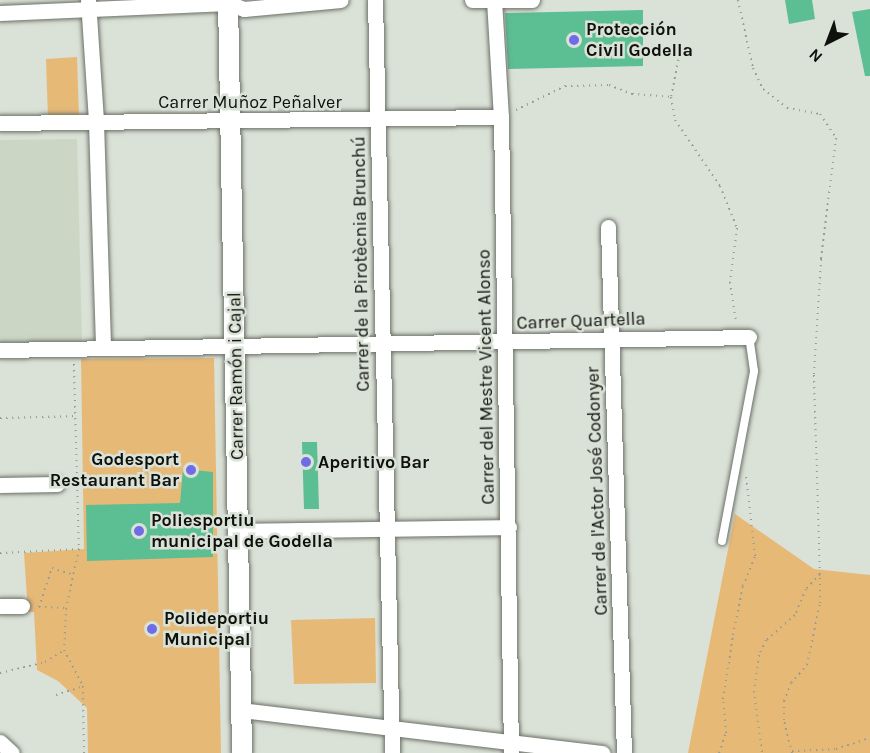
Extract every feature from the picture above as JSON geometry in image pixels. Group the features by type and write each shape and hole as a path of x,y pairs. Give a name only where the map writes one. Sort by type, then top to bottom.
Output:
{"street":[{"path":"0,13 88,6 228,1 244,9 341,0"},
{"name":"Carrer de la Pirotècnia Brunchú","path":"375,0 380,345 388,527 392,753"},
{"path":"472,0 532,0"},
{"name":"Carrer del Mestre Vicent Alonso","path":"494,0 501,117 502,343 509,527 512,747"},
{"name":"Carrer Ramón i Cajal","path":"228,1 242,753"},
{"path":"88,6 96,122 103,348"},
{"name":"Carrer Muñoz Peñalver","path":"0,123 230,123 501,117"},
{"name":"Carrer de l'Actor José Codonyer","path":"608,227 624,753"},
{"name":"Carrer Quartella","path":"0,350 743,337"},
{"path":"0,485 57,484"},
{"path":"238,531 509,527"},
{"path":"0,606 22,606"},
{"path":"241,710 391,726 512,747 602,753"},
{"path":"0,742 12,753"}],"lane":[{"path":"722,541 754,371 743,337"}],"path":[{"path":"738,0 753,68 763,89 788,108 820,114 836,138 820,269 814,375 820,603 807,665 791,682 784,701 784,720 792,752 836,748 870,738"},
{"path":"682,42 671,97 675,120 720,186 737,228 730,282 743,337"},
{"path":"501,117 565,86 609,85 632,94 671,97"},
{"path":"74,349 79,549 66,608 64,650 83,686 84,753"},
{"path":"0,418 75,416"},
{"path":"719,753 726,733 723,699 733,635 743,586 755,556 746,483 748,467"},
{"path":"0,553 79,549"},
{"path":"39,607 52,568 74,575"},
{"path":"762,753 754,691 759,655 766,640 790,621 806,589 820,574"},
{"path":"22,606 66,608"},
{"path":"0,673 45,662 64,650"},
{"path":"56,695 83,686"}],"shaded area":[{"path":"77,57 79,117 48,119 46,59"},
{"path":"77,139 82,342 0,343 0,140"},
{"name":"Polideportiu Municipal","path":"214,358 221,753 88,753 87,708 58,681 37,670 34,612 28,612 24,553 84,549 81,359"},
{"path":"735,514 814,569 870,575 870,753 688,753"},
{"path":"375,618 376,683 294,684 291,620"}],"building":[{"path":"785,0 812,0 815,19 789,24"},
{"path":"870,9 870,76 865,76 852,12"},
{"name":"Protección Civil Godella","path":"643,10 643,66 508,69 505,13"},
{"path":"302,442 317,442 319,509 304,509"},
{"name":"Poliesportiu municipal de Godella","path":"183,469 213,472 213,557 87,561 86,505 180,503"}],"place":[{"name":"Protección Civil Godella","path":"574,40"},
{"name":"Aperitivo Bar","path":"306,462"},
{"name":"Godesport Restaurant Bar","path":"191,470"},
{"name":"Poliesportiu municipal de Godella","path":"139,531"},
{"name":"Polideportiu Municipal","path":"152,629"}]}
